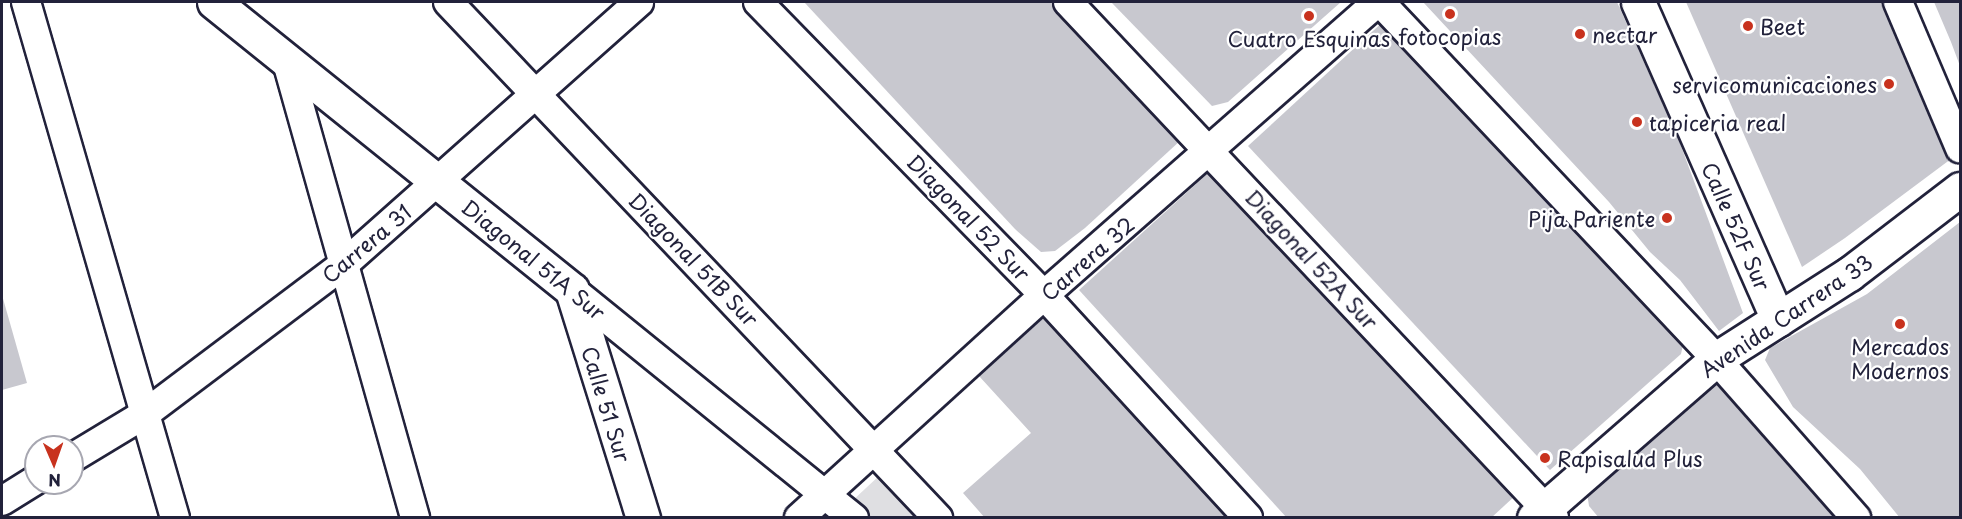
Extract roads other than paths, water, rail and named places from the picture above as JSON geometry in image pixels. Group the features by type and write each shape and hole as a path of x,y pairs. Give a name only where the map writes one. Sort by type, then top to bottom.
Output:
{"street":[{"path":"26,2 175,518"},
{"name":"Diagonal 51A Sur","path":"214,2 854,518"},
{"name":"Diagonal 51B Sur","path":"448,2 876,449 938,518"},
{"name":"Carrera 31","path":"84,451 145,414 343,265 639,2"},
{"name":"Diagonal 52 Sur","path":"758,2 1044,295 1248,518"},
{"name":"Diagonal 52A Sur","path":"1068,2 1210,149 1544,515"},
{"path":"1378,2 1716,359 1856,518"},
{"name":"Carrera 32","path":"799,518 1044,295 1378,2"},
{"name":"Calle 52F Sur","path":"1638,2 1778,320"},
{"path":"1898,2 1960,148"},
{"path":"287,62 415,518"},
{"name":"Avenida Carrera 33","path":"1544,515 1716,359 1849,274 1960,189"},
{"name":"Calle 51 Sur","path":"572,290 643,518"},
{"path":"2,501 24,487"}],"place":[{"name":"fotocopias","path":"1450,14"},
{"name":"Cuatro Esquinas","path":"1309,16"},
{"name":"Beet","path":"1748,26"},
{"name":"nectar","path":"1580,34"},
{"name":"servicomunicaciones","path":"1889,84"},
{"name":"tapiceria real","path":"1637,122"},
{"name":"Pija Pariente","path":"1667,218"},
{"name":"Mercados Modernos","path":"1900,324"},
{"name":"Rapisalud Plus","path":"1545,458"}]}
